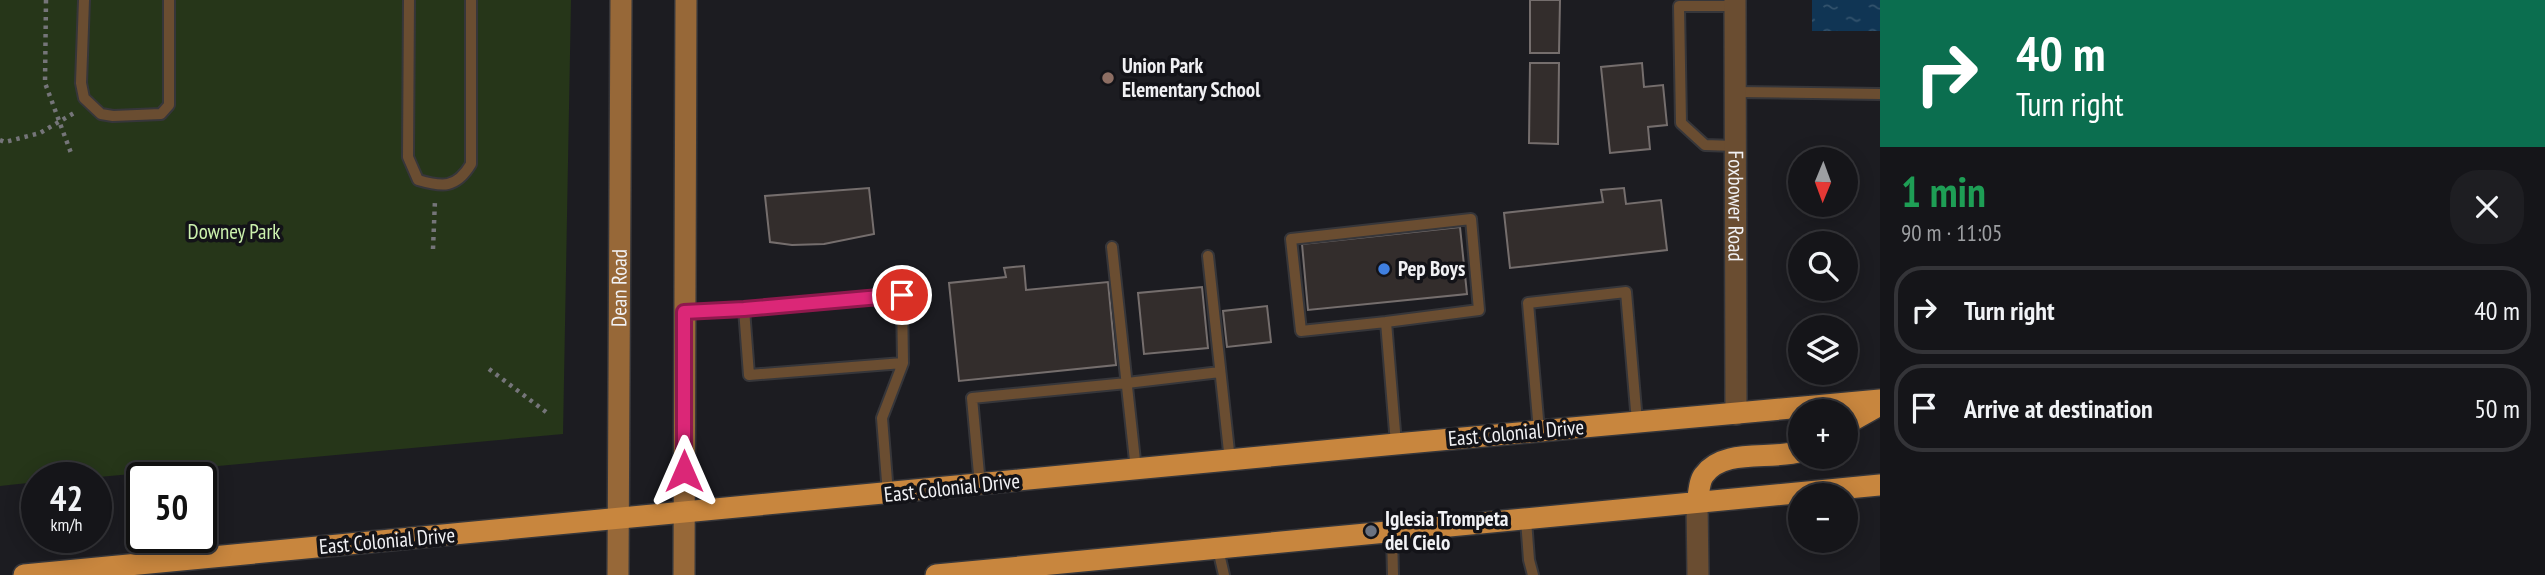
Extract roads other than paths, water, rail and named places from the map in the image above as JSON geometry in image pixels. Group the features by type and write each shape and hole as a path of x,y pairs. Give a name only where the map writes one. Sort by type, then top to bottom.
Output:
{"highway":[{"name":"East Colonial Drive","path":"24,575 1396,444 1880,402"},
{"path":"1858,416 1880,402"},
{"path":"1697,502 1702,476 1715,464 1788,452"},
{"path":"936,575 1880,485"}],"main road":[{"name":"Dean Road","path":"618,575 621,0"},
{"path":"684,575 686,0"}],"street":[{"name":"Foxbower Road","path":"1735,3 1736,414"},
{"path":"1697,502 1698,575"}],"lane":[{"path":"84,0 81,83 84,98 101,114 114,116 161,114 169,105 169,0"},
{"path":"409,0 408,157 418,180 436,185 451,184 465,174 471,164 471,0"},
{"path":"1735,3 1679,6 1681,123 1705,145 1735,146"},
{"path":"1735,92 1880,94"},
{"path":"1471,219 1479,310 1387,322 1301,331 1291,239 1471,219"},
{"path":"1112,247 1136,470"},
{"path":"1208,256 1230,461"},
{"path":"1539,431 1528,303 1626,292 1637,422"},
{"path":"684,312 902,295 903,363 882,418 888,494"},
{"path":"744,309 749,375 903,363"},
{"path":"1387,322 1396,444"},
{"path":"980,485 972,398 1220,372"},
{"path":"1526,520 1533,575"},
{"path":"1392,532 1394,575"},
{"path":"1218,550 1224,575"}],"water":[{"path":"1812,0 1880,0 1880,31 1812,31"}],"place":[{"name":"Union Park Elementary School","path":"1108,78"},
{"name":"Pep Boys","path":"1384,269"},
{"name":"Iglesia Trompeta del Cielo","path":"1371,531"}],"park label":[{"name":"Downey Park","path":"234,232"}]}
